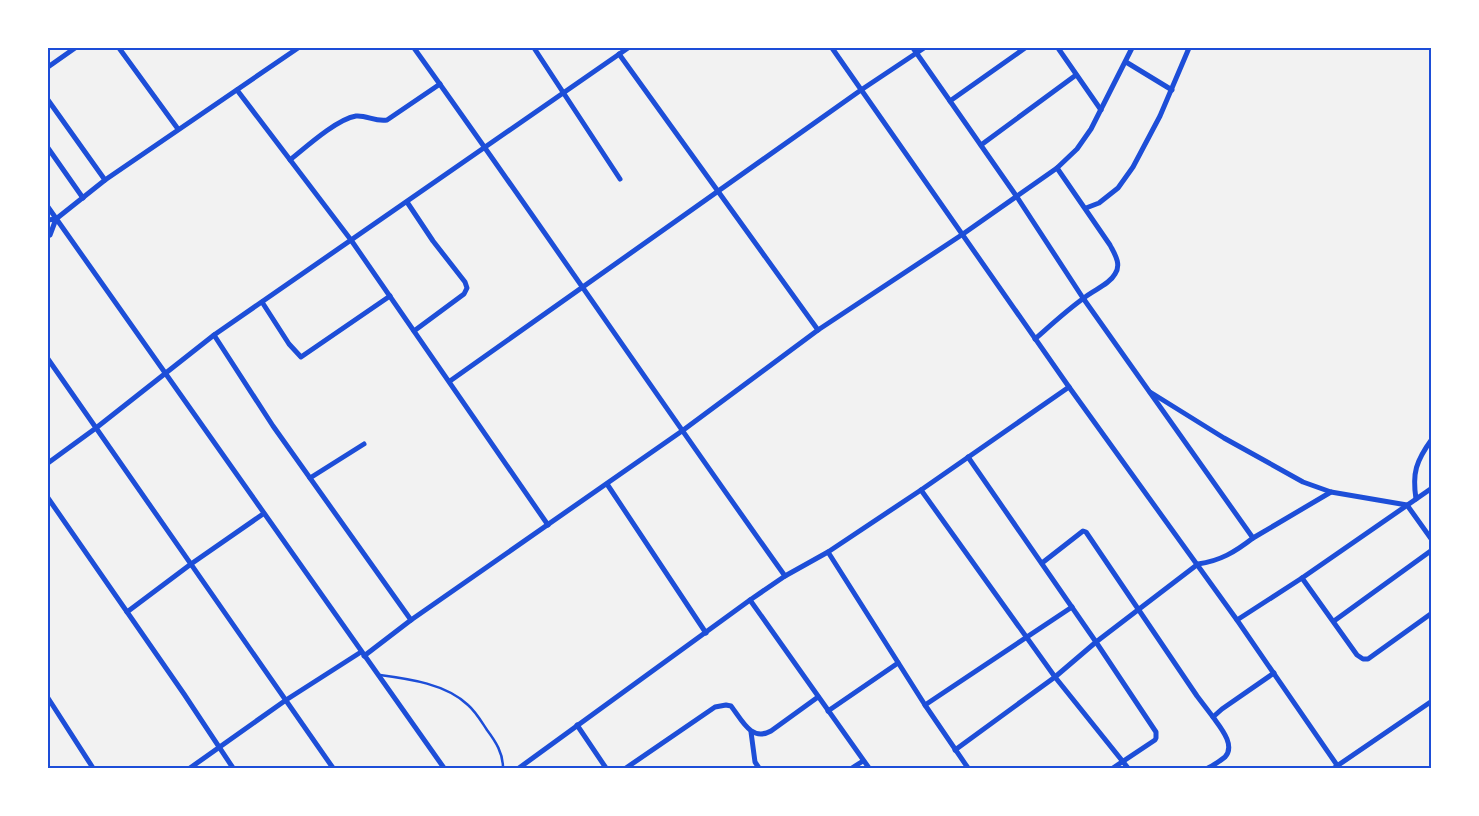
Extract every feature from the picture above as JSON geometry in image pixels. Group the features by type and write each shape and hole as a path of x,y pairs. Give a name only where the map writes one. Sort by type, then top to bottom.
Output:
{"street":[{"path":"48,67 75,48"},
{"path":"119,48 178,128"},
{"path":"48,220 56,219 105,180 178,128 298,48"},
{"path":"414,48 785,576"},
{"path":"534,48 620,179"},
{"path":"48,463 96,428 214,335 626,48"},
{"path":"832,48 1069,387 1198,564 1337,768 1432,701"},
{"path":"450,381 915,50 924,48"},
{"path":"950,101 1025,48"},
{"path":"1058,48 1101,110"},
{"path":"190,768 286,700 362,654 682,431 818,330 963,234 1056,168 1077,149 1091,129 1132,48"},
{"path":"1086,208 1099,203 1118,188 1133,167 1172,90 1190,48"},
{"path":"915,50 981,144 1147,391 1253,538"},
{"path":"618,54 818,330"},
{"path":"1126,62 1172,90"},
{"path":"981,144 1076,75"},
{"path":"290,160 324,133 348,118 359,116 379,121 387,120 440,84"},
{"path":"237,90 351,240 548,525"},
{"path":"48,100 105,180"},
{"path":"48,148 83,198"},
{"path":"1035,338 1083,298 1105,284 1116,274 1118,266 1117,258 1110,244 1056,168"},
{"path":"407,202 433,241 465,282 467,288 464,294 414,331"},
{"path":"48,207 444,768"},
{"path":"48,236 56,219"},
{"path":"262,302 289,344 301,357 390,296"},
{"path":"214,335 273,426 411,620"},
{"path":"48,359 333,768"},
{"path":"519,768 750,600 785,576 828,552 921,490 1069,387"},
{"path":"1147,391 1303,482 1331,492 1407,505 1432,540"},
{"path":"1416,499 1413,482 1414,470 1432,439"},
{"path":"310,478 364,444"},
{"path":"968,457 1156,732 1155,740 1113,768"},
{"path":"607,484 706,632"},
{"path":"1237,620 1302,578 1432,488"},
{"path":"921,490 1055,677 1128,768"},
{"path":"955,750 1055,677 1096,642 1198,564 1229,556 1253,538 1331,492"},
{"path":"48,498 234,768"},
{"path":"127,612 191,564 264,514"},
{"path":"1042,564 1084,531 1140,609 1228,740 1229,751 1208,768"},
{"path":"1334,621 1432,550"},
{"path":"828,552 925,705 968,768"},
{"path":"1302,578 1357,655 1363,659 1368,658 1432,613"},
{"path":"750,600 869,768"},
{"path":"925,705 1072,607"},
{"path":"828,711 898,663"},
{"path":"1213,717 1274,673"},
{"path":"751,732 759,735 765,734 818,696"},
{"path":"48,698 93,768"},
{"path":"626,768 719,706 731,706 751,732 755,762 759,768"},
{"path":"577,725 606,768"},
{"path":"852,768 863,761"}],"lane":[{"path":"377,674 419,681 463,700 472,709 496,743 503,759 503,768"}]}
